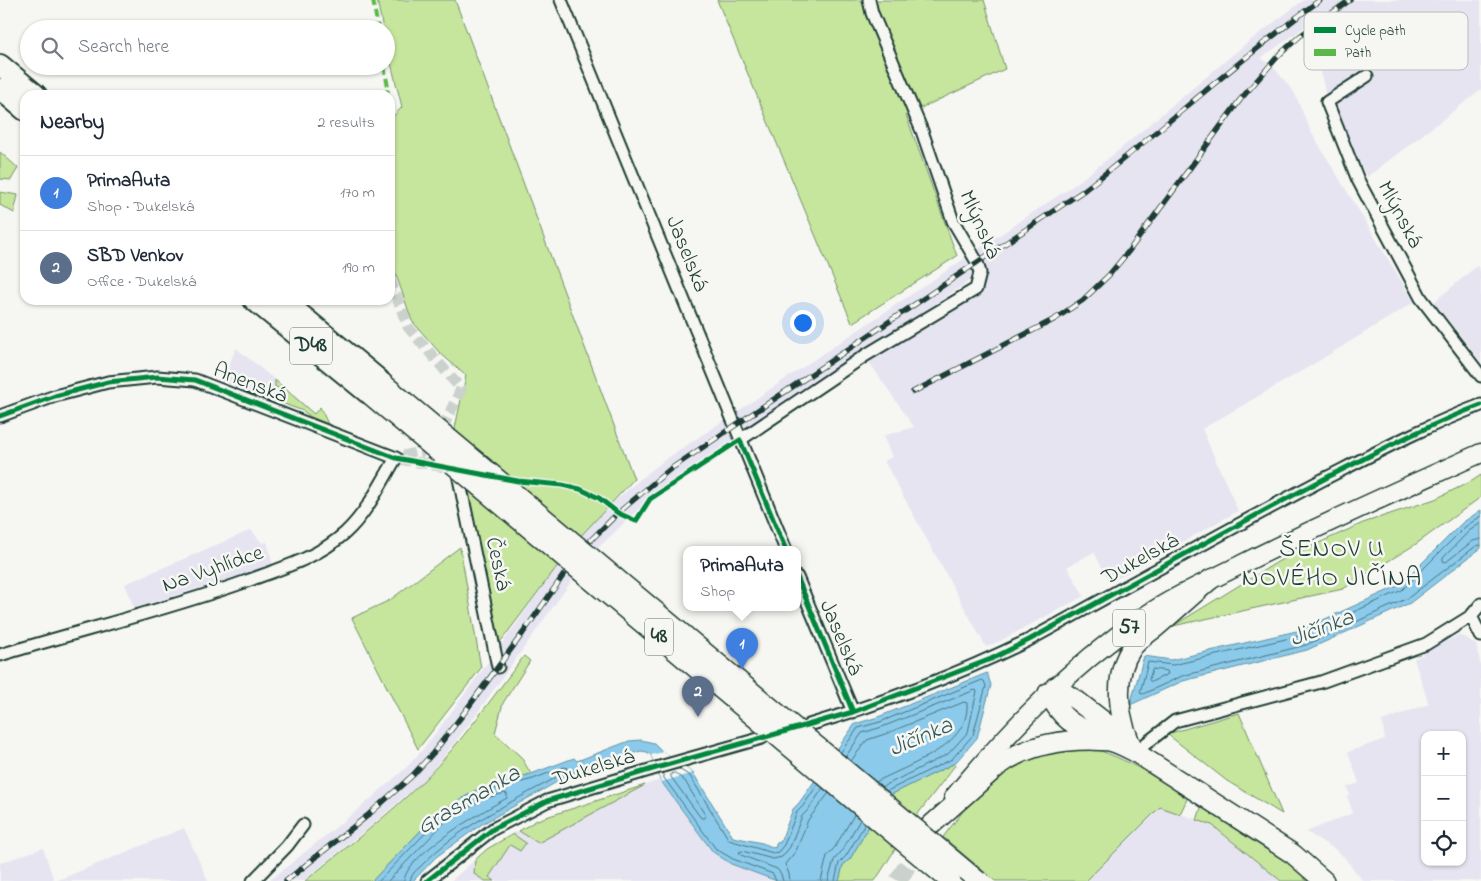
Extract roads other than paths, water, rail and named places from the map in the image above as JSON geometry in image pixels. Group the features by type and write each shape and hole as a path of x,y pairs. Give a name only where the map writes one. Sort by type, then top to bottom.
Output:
{"highway":[{"path":"0,65 30,90"},
{"path":"0,90 20,106"},
{"name":"D48","path":"261,305 374,386"},
{"name":"D48","path":"288,305 374,386"},
{"name":"48","path":"374,386 950,881"},
{"name":"48","path":"374,386 978,881"},
{"path":"1132,746 1122,711 1120,687 1126,659 1138,642 1211,579"},
{"path":"1052,690 1056,709 1068,722 1109,741"},
{"path":"1052,690 1076,700 1132,746 1293,854 1324,881"},
{"path":"930,826 998,766 1023,751 1051,742 1066,741 1109,741 1132,746"}],"main road":[{"name":"57","path":"930,826 984,760 1052,690 1099,650 1144,618 1211,579 1315,528 1481,453"}],"street":[{"name":"Jaselská","path":"561,0 784,546"},
{"name":"Mlýnská","path":"740,440 866,355 976,289 980,273 977,262 952,221 922,131 872,13 869,0"},
{"name":"Mlýnská","path":"1367,76 1327,102 1358,180 1421,298 1481,376"},
{"name":"Anenská","path":"0,416 55,396 108,382 157,377 195,380 396,458"},
{"name":"Dukelská","path":"808,725 853,712 991,659 1276,504 1446,419 1481,405"},
{"name":"Na Vyhlídce","path":"0,655 205,596 307,559 346,532 362,514 396,458"},
{"name":"Česká","path":"457,470 498,666"},
{"name":"Jaselská","path":"801,587 853,712"},
{"path":"1132,746 1175,721 1321,682 1426,644 1471,616 1481,604"},
{"path":"1471,616 1481,636"},
{"name":"Dukelská","path":"427,881 492,829 547,801 762,738"},
{"path":"253,881 287,846 303,825"}],"water":[{"name":"Jičínka","path":"1481,510 1481,548 1410,603 1307,650 1183,681 1130,705 1144,656 1171,660 1301,630 1400,585 1462,523"},
{"path":"987,673 991,685 977,738 955,763 886,797 850,859 843,865 839,881 777,881 731,864 713,852 660,780 651,755 641,751 573,773 482,824 436,857 413,881 372,881 438,813 478,789 531,774 574,758 577,761 629,741 641,740 654,743 663,752 693,773 733,837 762,843 775,848 777,842 780,843 793,809 855,724 878,717"}],"tunnel":[{"path":"395,292 408,327 461,389 446,421 420,452 396,458"},
{"path":"400,459 455,469"},
{"path":"898,881 922,841"}],"railway":[{"path":"1304,12 1320,0"},
{"path":"1333,12 1350,0"},
{"path":"590,541 618,513 669,470 1083,191 1304,12"},
{"path":"913,392 1055,319 1083,300 1109,275 1128,252 1240,100 1279,55 1304,33"},
{"path":"286,881 367,816 413,775 433,753 523,633 565,573"}],"place":[{"name":"PrimaAuta","path":"742,669"},
{"name":"SBD Venkov","path":"698,717"}],"district":[{"name":"ŠENOV U NOVÉHO JIČÍNA","path":"1332,564"}],"water label":[{"name":"Grasmanka","path":"469,801"}]}
